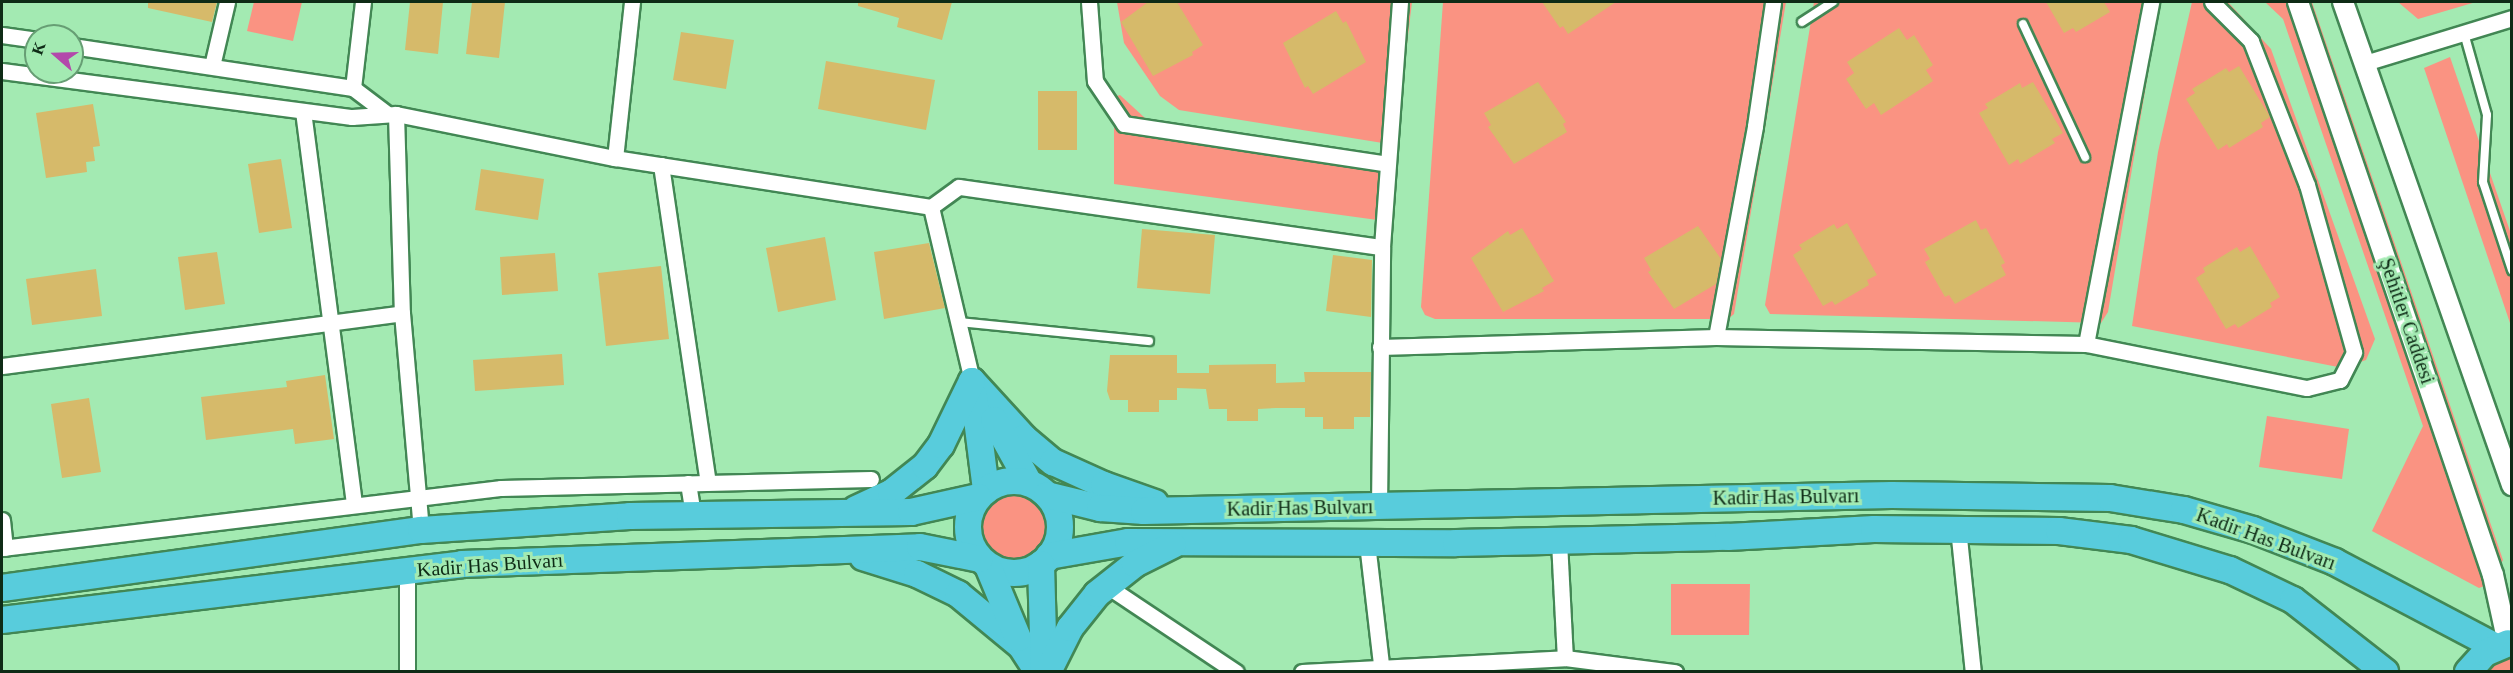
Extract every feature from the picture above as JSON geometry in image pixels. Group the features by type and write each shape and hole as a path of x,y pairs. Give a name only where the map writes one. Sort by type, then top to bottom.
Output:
{"highway":[{"path":"972,381 1060,525 1045,560 1046,672"},
{"path":"972,381 982,493 967,528 1021,646 1038,672"},
{"path":"972,381 1024,438 1053,462 1104,485 1185,510"},
{"path":"839,513 891,493 925,466 941,445 972,381"},
{"path":"982,493 1007,481 1038,489"},
{"name":"Kadir Has Bulvarı","path":"1038,489 1111,509 1185,510 1892,495 2120,499 2219,519 2335,562 2505,644"},
{"name":"Kadir Has Bulvarı","path":"2,588 421,530 693,515 911,512 982,493"},
{"name":"Kadir Has Bulvarı","path":"1045,560 1108,544 1180,542 1559,541 1958,528 2098,535 2197,558 2293,600 2385,672"},
{"path":"1046,672 1070,628 1107,586 1135,564 1180,542"},
{"name":"Kadir Has Bulvarı","path":"2,620 462,564 920,547 984,562"},
{"path":"818,551 868,558 938,583 976,606 1021,646"},
{"path":"984,562 1020,573 1045,560"},
{"path":"2468,672 2505,644"}],"street":[{"path":"212,66 227,2"},
{"path":"353,88 363,2"},
{"path":"615,158 632,2"},
{"path":"1089,2 1095,81 1125,124 1387,164"},
{"path":"1379,507 1382,247 1400,2"},
{"path":"1716,337 1755,126 1773,2"},
{"path":"2086,344 2151,2"},
{"path":"1380,347 1716,337 2086,344 2307,388 2340,380 2354,352 2307,185 2251,41 2212,2"},
{"name":"Şehitler Caddesi","path":"2298,2 2493,575 2505,644"},
{"path":"2343,2 2504,443 2511,485"},
{"path":"2365,63 2511,18"},
{"path":"2,35 24,38"},
{"path":"84,48 353,88 391,114"},
{"path":"2,71 352,117 391,114 615,158 931,207 959,187 1382,247"},
{"path":"303,111 328,323 354,504"},
{"path":"391,114 402,313 421,530"},
{"path":"662,165 708,483"},
{"path":"931,207 972,381"},
{"path":"2,366 402,313"},
{"path":"2,520 3,548 501,488 871,478"},
{"path":"688,483 693,515"},
{"path":"1958,528 1973,672"},
{"path":"1559,541 1565,658"},
{"path":"1367,543 1381,670"},
{"path":"407,570 407,672"},
{"path":"1107,586 1236,672"},
{"path":"1302,672 1540,665 1565,658 1634,669 1675,672"}],"lane":[{"path":"1802,22 1833,2"},
{"path":"2023,24 2085,157"},
{"path":"2464,33 2487,115 2483,182 2511,270"},
{"path":"958,322 1149,341"}],"shaded area":[{"path":"254,2 302,2 293,41 247,31"},
{"path":"1117,2 1412,2 1395,145 1179,110 1160,96 1124,43"},
{"path":"1443,2 1786,2 1734,314 1728,319 1435,319 1425,315 1421,307"},
{"path":"1814,2 2160,2 2108,312 2101,323 1770,314 1765,305"},
{"path":"2192,2 2228,2 2271,49 2375,339 2366,360 2343,368 2132,326 2158,152"},
{"path":"2265,2 2312,2 2503,560 2490,584 2479,588 2372,531 2423,426 2283,19"},
{"path":"2398,2 2476,2 2418,19"},
{"path":"2450,57 2511,234 2511,326 2424,68"},
{"path":"1120,95 1158,130 1176,136 1394,174 1392,222 1114,184 1114,97"},
{"path":"2267,416 2349,429 2342,479 2259,467"},
{"path":"1014,490 1035,496 1045,506 1051,527 1045,548 1035,558 1014,564 993,558 983,548 977,527 983,506 993,496"},
{"path":"1671,584 1750,584 1749,635 1671,635"},
{"path":"2511,656 2511,671 2485,672 2493,664"}],"building":[{"path":"148,2 217,2 212,22 148,8"},
{"path":"410,2 443,2 438,54 405,50"},
{"path":"472,2 505,2 499,58 466,54"},
{"path":"858,2 952,2 942,40 897,27 899,18 858,6"},
{"path":"1148,2 1177,2 1203,45 1192,52 1193,55 1153,76 1121,22"},
{"path":"1542,2 1616,2 1568,34 1563,26 1560,28"},
{"path":"2046,2 2104,2 2110,12 2076,32 2073,28 2064,33"},
{"path":"1336,11 1343,23 1346,21 1366,62 1313,94 1308,86 1305,88 1283,43"},
{"path":"1899,28 1907,40 1914,35 1933,65 1926,70 1933,81 1881,115 1874,103 1866,109 1846,79 1854,73 1847,62"},
{"path":"681,32 734,40 726,89 673,80"},
{"path":"826,61 935,80 926,130 818,109"},
{"path":"2239,66 2270,117 2261,123 2263,127 2229,148 2227,144 2218,150 2186,99 2195,93 2192,89 2226,68 2229,72"},
{"path":"1538,82 1566,122 1563,124 1567,132 1514,164 1488,127 1491,125 1484,113"},
{"path":"2033,82 2063,133 2052,139 2055,143 2020,164 2018,159 2009,165 1979,113 1988,108 1985,104 2020,83 2022,88"},
{"path":"1038,91 1077,91 1077,150 1038,150"},
{"path":"93,104 100,146 93,147 95,161 86,162 87,172 46,178 36,113"},
{"path":"281,159 292,228 259,233 248,164"},
{"path":"481,169 544,179 538,220 475,210"},
{"path":"1976,220 1981,230 1986,228 2005,263 2001,265 2006,275 1955,304 1949,295 1945,297 1925,262 1930,259 1924,249"},
{"path":"1847,223 1877,275 1867,280 1869,285 1835,305 1832,301 1823,306 1793,255 1802,249 1799,245 1834,224 1837,229"},
{"path":"1698,226 1721,259 1716,284 1674,309 1648,272 1651,270 1644,258"},
{"path":"1522,228 1554,281 1542,288 1544,291 1503,312 1471,258 1508,231 1510,235"},
{"path":"1142,229 1215,235 1210,294 1137,288"},
{"path":"825,237 836,300 778,312 766,248"},
{"path":"929,243 945,308 884,319 874,252"},
{"path":"2250,246 2280,297 2270,303 2272,307 2238,328 2235,324 2226,329 2196,278 2205,272 2203,268 2237,247 2240,252"},
{"path":"217,252 225,304 185,310 178,257"},
{"path":"555,253 558,291 502,295 500,257"},
{"path":"1333,255 1372,260 1371,317 1326,311"},
{"path":"661,266 669,339 606,346 598,273"},
{"path":"96,269 102,316 32,325 26,279"},
{"path":"562,354 564,385 475,391 473,360"},
{"path":"1110,355 1177,355 1177,373 1209,373 1209,365 1276,364 1276,383 1305,382 1304,372 1371,372 1370,417 1354,417 1354,429 1323,429 1323,417 1305,417 1305,408 1276,408 1258,409 1258,421 1227,421 1227,409 1209,409 1206,389 1177,388 1177,400 1159,400 1159,412 1128,412 1128,400 1110,400 1107,391"},
{"path":"325,375 334,439 295,444 293,429 206,440 201,397 287,387 286,381"},
{"path":"89,398 101,472 62,478 51,404"}]}
